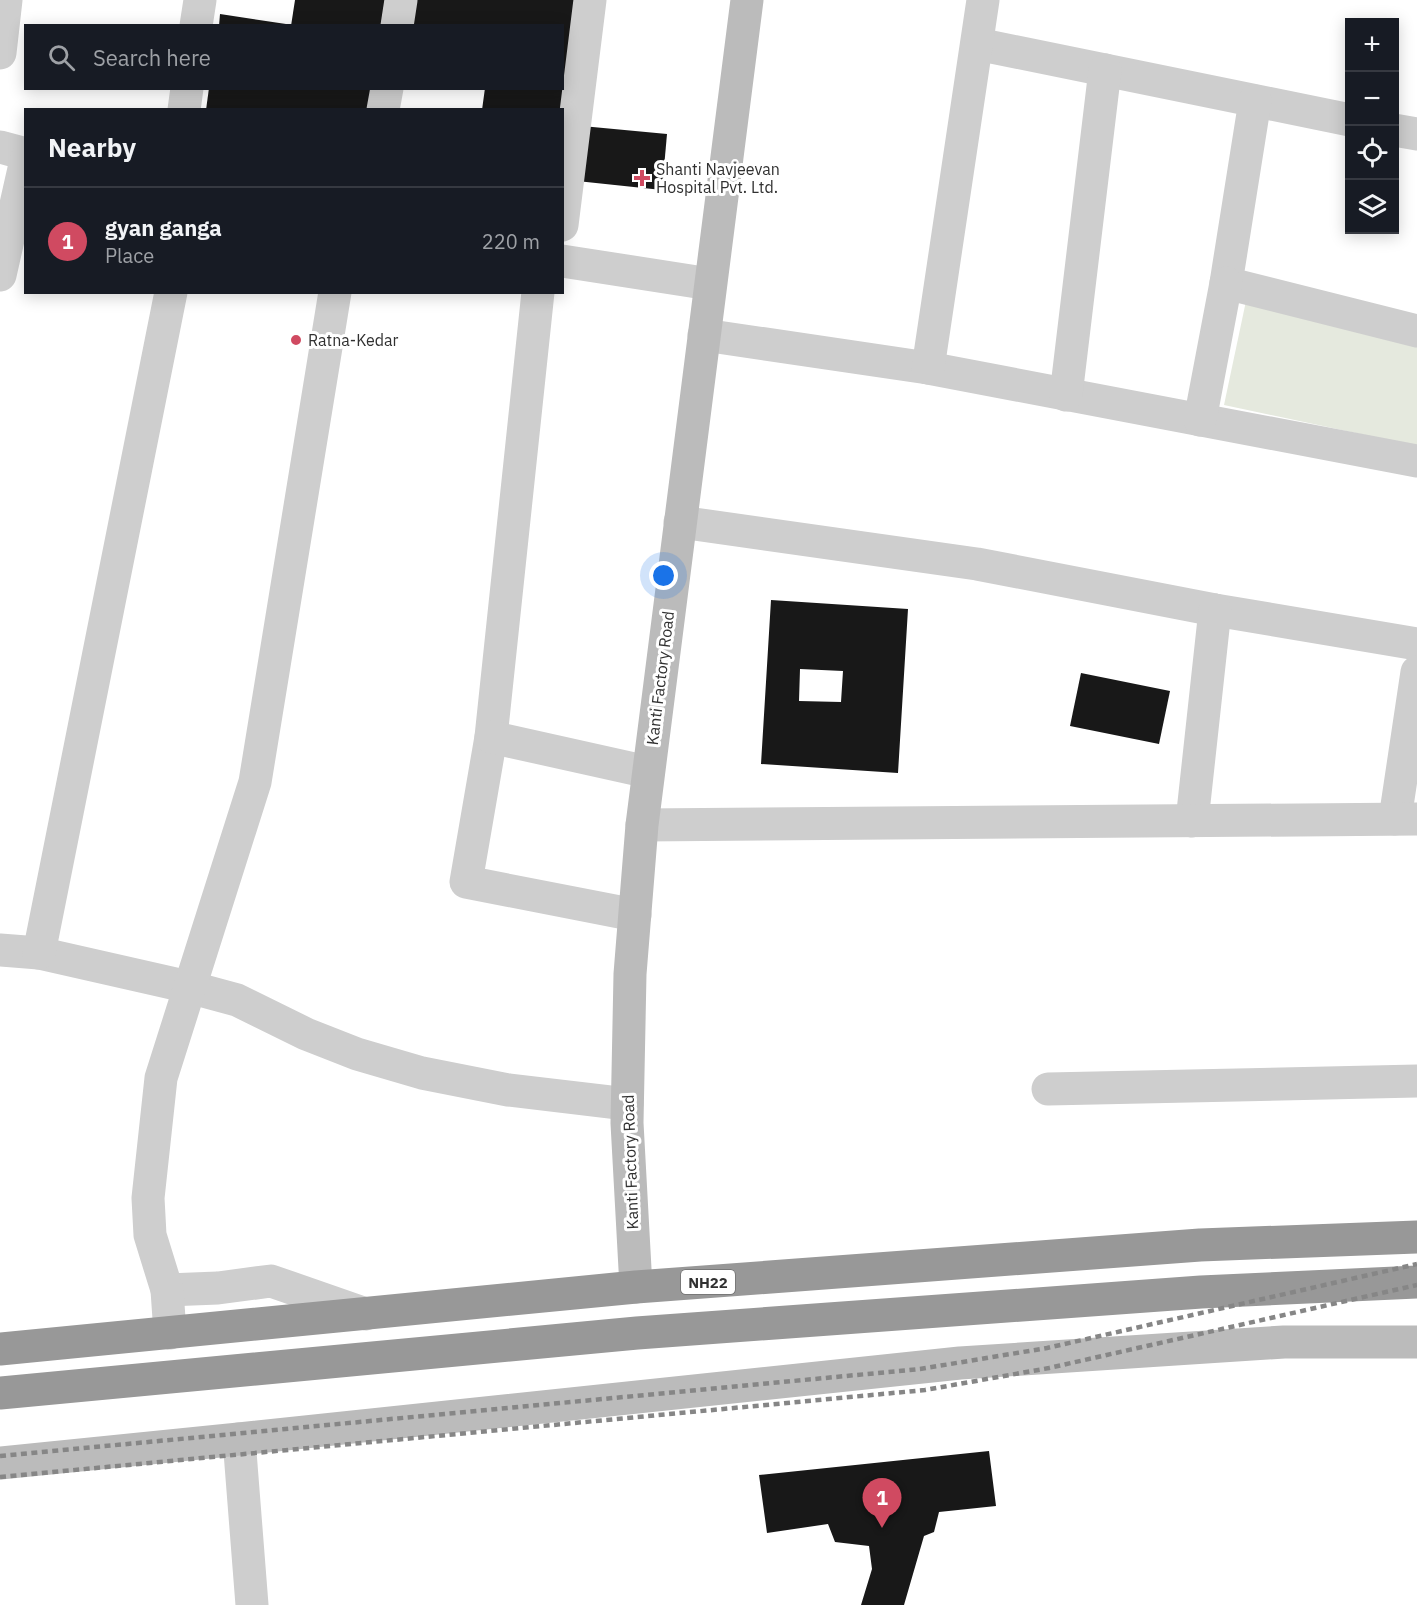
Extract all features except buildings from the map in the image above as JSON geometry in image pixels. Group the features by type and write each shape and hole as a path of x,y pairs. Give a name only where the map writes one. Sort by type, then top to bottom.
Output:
{"highway":[{"name":"NH22","path":"0,1349 636,1287 1200,1245 1417,1237"},
{"path":"0,1393 637,1333 1189,1293 1417,1282"}],"street":[{"path":"0,53 6,0"},
{"path":"196,24 200,0"},
{"path":"397,24 401,0"},
{"path":"564,209 590,0"},
{"name":"Kanti Factory Road","path":"636,1287 627,1104 630,974 642,825 747,0"},
{"path":"928,368 983,0"},
{"path":"977,44 1345,119"},
{"path":"1066,394 1106,70"},
{"path":"184,108 187,90"},
{"path":"384,108 387,90"},
{"path":"1200,420 1226,283 1255,101"},
{"path":"1399,130 1417,134"},
{"path":"0,147 24,153"},
{"path":"0,275 24,169"},
{"path":"564,261 710,284"},
{"path":"1226,283 1417,331"},
{"path":"39,953 171,294"},
{"path":"170,1333 167,1290 150,1235 148,1198 161,1078 255,782 335,294"},
{"path":"538,294 491,738 466,882 635,915"},
{"path":"704,335 928,368 1417,461"},
{"path":"680,522 977,564 1215,610 1417,644"},
{"path":"1192,821 1215,610"},
{"path":"642,825 1406,819 1417,672"},
{"path":"491,738 648,772"},
{"path":"0,950 39,953 237,1000 306,1034 357,1054 422,1073 508,1090 627,1104"},
{"path":"1048,1089 1417,1082"},
{"path":"167,1290 218,1288 271,1281 366,1314"},
{"path":"0,1462 960,1363 1284,1342 1417,1342"},
{"path":"239,1439 252,1605"}],"shaded area":[{"path":"1246,301 1417,337 1417,446 1224,405"}],"railway":[{"path":"0,1456 920,1369 1047,1348 1417,1264"},
{"path":"0,1477 925,1390 1049,1368 1417,1285"}],"place":[{"name":"Shanti Navjeevan Hospital Pvt. Ltd.","path":"642,178"},
{"name":"Ratna-Kedar","path":"296,340"},
{"name":"gyan ganga","path":"882,1528"}]}
